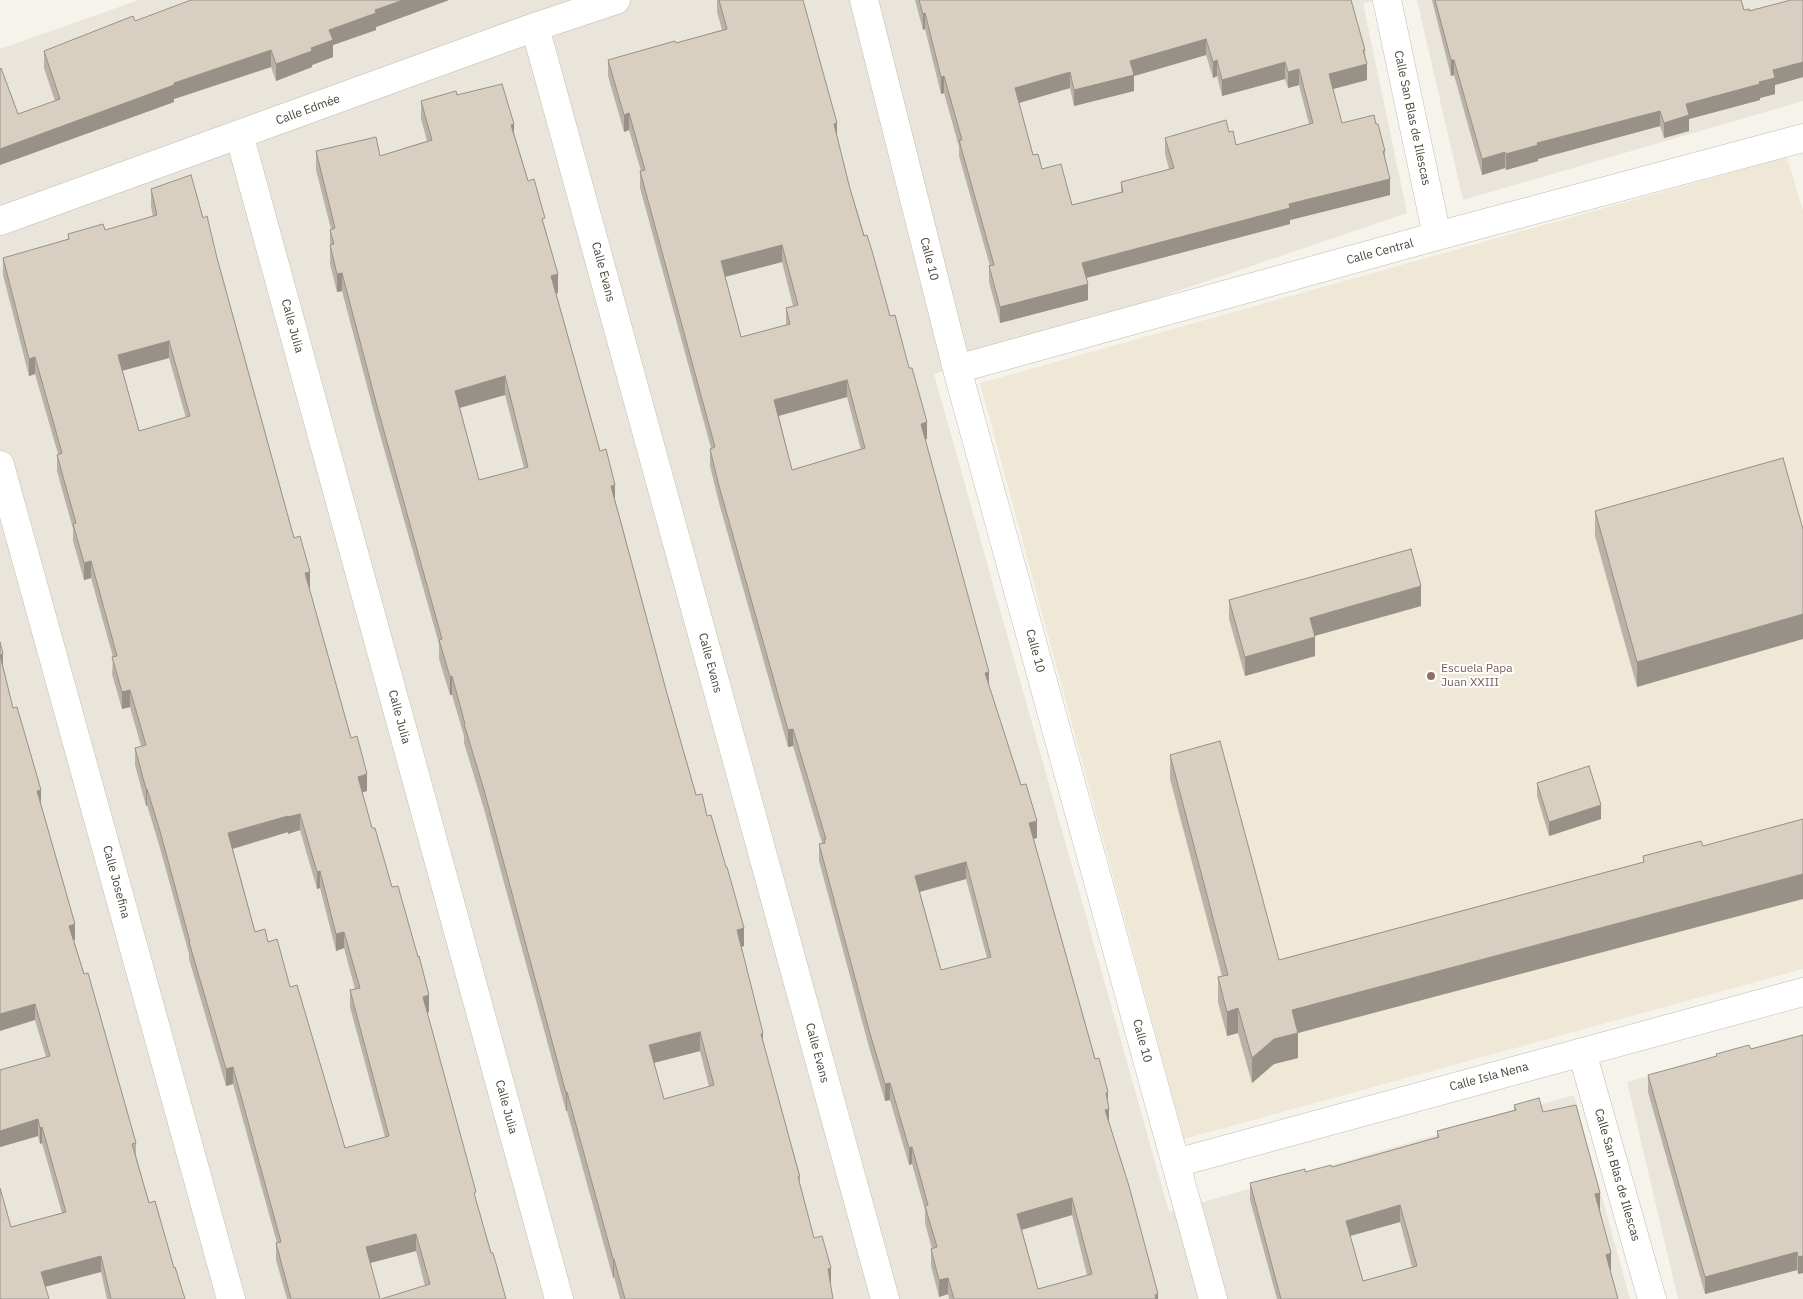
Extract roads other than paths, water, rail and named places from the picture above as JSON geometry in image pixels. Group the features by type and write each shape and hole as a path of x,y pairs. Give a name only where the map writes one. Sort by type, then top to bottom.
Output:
{"street":[{"name":"Calle Edmée","path":"0,221 535,27 616,0"},
{"name":"Calle 10","path":"864,0 957,369 1213,1299"},
{"name":"Calle San Blas de Illescas","path":"1387,0 1437,236"},
{"name":"Calle Evans","path":"535,27 885,1299"},
{"name":"Calle Julia","path":"239,134 558,1299"},
{"name":"Calle Central","path":"957,369 1437,236 1802,141"},
{"name":"Calle Josefina","path":"0,465 231,1299"},
{"name":"Calle Isla Nena","path":"1176,1163 1803,992"},
{"name":"Calle San Blas de Illescas","path":"1582,1052 1652,1299"}],"place":[{"name":"Escuela Papa Juan XXIII","path":"1431,676"}]}
